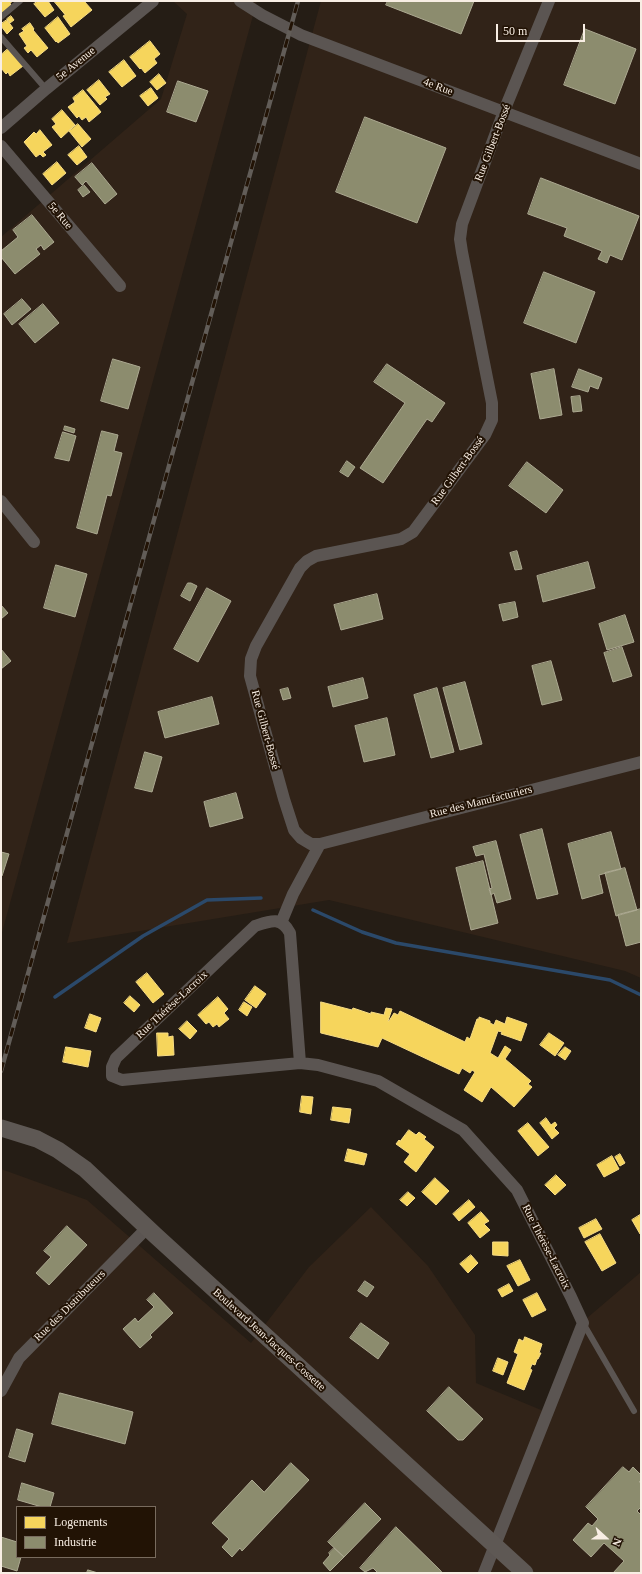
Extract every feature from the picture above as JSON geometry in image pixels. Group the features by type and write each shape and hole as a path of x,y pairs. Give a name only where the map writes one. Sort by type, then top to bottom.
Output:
{"main road":[{"name":"Boulevard Jean-Jacques-Cossette","path":"1,1128 37,1138 58,1150 85,1169 147,1228 524,1573"}],"street":[{"name":"5e Avenue","path":"1,128 153,1"},
{"name":"4e Rue","path":"240,1 262,15 301,35 641,164"},
{"name":"Rue Gilbert-Bossé","path":"320,844 311,844 301,838 294,830 250,676 251,659 256,646 297,575 307,561 316,556 401,539 413,532 485,435 492,420 492,403 460,239 462,224 504,111 549,1"},
{"name":"5e Rue","path":"1,146 120,286"},
{"path":"1,501 34,542"},
{"name":"Rue des Manufacturiers","path":"320,844 641,762"},
{"path":"300,1063 290,933 281,923 293,894 320,844"},
{"name":"Rue Thérèse-Lacroix","path":"281,923 272,921 255,926 116,1058 112,1067 112,1076 122,1080 300,1063 318,1065 378,1082 463,1130 517,1190 583,1323"},
{"name":"Rue des Distributeurs","path":"1,1391 19,1358 147,1228"},
{"path":"484,1573 583,1323"}],"lane":[{"path":"1,17 20,1"},
{"path":"1,37 46,89"},
{"path":"583,1323 634,1411"}],"shaded area":[{"path":"257,1 1,936 1,237 161,99 187,14 174,2"},
{"path":"321,1 641,1 641,978 625,971 329,900 67,943"},
{"path":"1,1169 87,1200 251,1343 309,1267 371,1207 428,1266 475,1335 476,1383 546,1412 580,1324 641,1272 641,1573 1,1573"}],"building: Logements":[{"path":"1,1 13,1 10,3 11,6 1,14"},
{"path":"38,1 48,1 54,10 45,17 34,4"},
{"path":"54,1 84,1 92,10 71,27 63,16 65,15"},
{"path":"11,16 14,20 10,23 7,19"},
{"path":"58,17 70,34 58,43 45,28"},
{"path":"7,20 13,28 7,34 1,24"},
{"path":"30,23 34,29 33,30 48,48 37,57 31,50 28,53 24,48 27,46 19,34 24,31 22,29"},
{"path":"150,41 160,54 154,59 157,63 145,73 130,57"},
{"path":"9,48 23,66 10,76 8,72 6,74 1,68 1,55"},
{"path":"124,60 136,76 122,87 109,72"},
{"path":"159,74 166,83 157,90 150,82"},
{"path":"99,80 110,94 105,97 107,99 100,105 87,90"},
{"path":"151,88 158,98 148,106 140,96"},
{"path":"83,90 101,112 89,122 86,117 82,120 79,116 77,118 68,107 75,102 73,98"},
{"path":"62,110 75,125 61,138 52,127 56,124 52,119"},
{"path":"78,124 91,139 82,147 69,131"},
{"path":"40,130 52,145 43,152 46,155 43,157 40,154 36,157 24,142 34,132 36,134"},
{"path":"79,146 87,157 77,165 68,155"},
{"path":"57,162 66,173 52,185 43,174"},
{"path":"147,973 164,994 153,1003 136,982"},
{"path":"255,986 266,994 256,1008 245,1000"},
{"path":"130,996 140,1005 134,1012 124,1003"},
{"path":"218,997 228,1009 224,1013 229,1019 219,1027 217,1024 213,1027 209,1022 206,1024 198,1015"},
{"path":"244,1002 252,1007 247,1016 239,1010"},
{"path":"321,1002 352,1010 353,1008 371,1014 371,1012 384,1015 386,1008 392,1009 388,1021 394,1013 398,1015 400,1011 465,1042 467,1037 470,1039 479,1017 490,1021 490,1023 494,1025 496,1020 505,1024 507,1017 527,1024 521,1041 501,1034 502,1032 498,1031 490,1053 498,1058 505,1046 511,1050 505,1059 531,1081 528,1084 532,1087 514,1107 491,1087 482,1102 464,1090 475,1072 472,1070 470,1073 462,1068 459,1074 382,1038 378,1047 321,1033"},
{"path":"90,1014 101,1018 96,1032 85,1028"},
{"path":"187,1021 197,1031 190,1039 179,1029"},
{"path":"157,1033 168,1033 168,1037 173,1036 174,1055 158,1056"},
{"path":"549,1033 564,1043 555,1056 540,1045"},
{"path":"66,1047 91,1051 88,1067 63,1062"},
{"path":"565,1047 571,1051 565,1060 558,1055"},
{"path":"302,1096 313,1097 311,1114 300,1112"},
{"path":"333,1107 351,1109 349,1123 331,1120"},
{"path":"546,1118 551,1125 555,1122 557,1125 554,1128 559,1133 552,1139 540,1123"},
{"path":"528,1123 549,1147 538,1156 518,1131"},
{"path":"409,1130 416,1135 419,1132 426,1137 424,1139 434,1147 416,1172 404,1162 410,1154 396,1144"},
{"path":"348,1149 367,1154 364,1165 345,1161"},
{"path":"620,1154 625,1163 620,1166 615,1157"},
{"path":"612,1156 619,1169 604,1177 597,1165"},
{"path":"556,1175 566,1185 555,1195 545,1185"},
{"path":"435,1178 449,1191 436,1205 422,1192"},
{"path":"408,1192 415,1198 407,1206 400,1200"},
{"path":"469,1200 475,1207 459,1221 453,1214"},
{"path":"481,1212 489,1221 484,1224 490,1230 480,1238 468,1223"},
{"path":"640,1215 641,1218 641,1234 632,1220"},
{"path":"596,1219 602,1229 584,1238 579,1228"},
{"path":"600,1234 616,1263 602,1271 585,1242"},
{"path":"493,1242 508,1242 508,1256 493,1255"},
{"path":"471,1255 478,1263 468,1273 460,1264"},
{"path":"520,1260 530,1280 518,1286 507,1266"},
{"path":"509,1284 513,1291 502,1297 498,1290"},
{"path":"537,1293 546,1310 532,1317 523,1300"},
{"path":"525,1337 542,1344 539,1353 541,1353 535,1365 532,1364 530,1369 532,1370 524,1390 507,1383 518,1354 514,1352 519,1339 523,1341"},
{"path":"498,1358 508,1362 503,1375 493,1371"}],"building: Industrie":[{"path":"388,1 474,1 461,34 386,5"},
{"path":"585,29 636,49 615,104 564,85"},
{"path":"178,81 208,91 196,122 167,112"},
{"path":"365,117 446,148 417,223 336,192"},
{"path":"92,163 117,194 105,204 86,181 82,185 75,177"},
{"path":"541,178 639,216 622,260 610,255 607,263 598,259 602,251 564,236 567,228 528,214"},
{"path":"84,185 90,192 83,197 78,190"},
{"path":"32,215 54,242 44,250 41,245 36,249 40,254 15,274 1,257 1,251 18,237 13,230"},
{"path":"544,272 595,292 576,343 524,323"},
{"path":"22,299 31,309 12,325 4,314"},
{"path":"43,304 59,323 35,343 19,324"},
{"path":"113,359 140,367 128,409 101,401"},
{"path":"387,364 445,403 432,422 427,419 383,483 360,468 405,403 374,382"},
{"path":"554,369 562,415 540,419 531,374"},
{"path":"579,369 602,378 598,389 590,386 588,392 572,387"},
{"path":"580,396 582,411 573,412 571,397"},
{"path":"65,426 75,429 74,433 64,430"},
{"path":"102,431 118,435 114,451 122,453 111,496 107,495 97,534 77,528"},
{"path":"63,432 76,436 69,461 55,458"},
{"path":"347,461 355,467 348,477 340,472"},
{"path":"527,462 563,490 546,513 509,486"},
{"path":"517,551 522,569 515,570 510,553"},
{"path":"588,562 595,588 543,602 537,576"},
{"path":"56,565 87,574 75,617 44,608"},
{"path":"188,583 197,586 190,601 181,596"},
{"path":"207,588 231,601 198,662 174,649"},
{"path":"377,594 383,619 341,630 334,605"},
{"path":"515,602 518,617 503,621 499,605"},
{"path":"1,605 8,613 1,619"},
{"path":"625,615 634,642 607,650 599,624"},
{"path":"622,647 632,676 613,682 604,653"},
{"path":"1,649 11,661 1,669"},
{"path":"551,661 562,700 542,705 532,666"},
{"path":"363,678 368,698 333,707 328,687"},
{"path":"465,682 482,744 460,750 443,688"},
{"path":"288,688 291,698 283,700 280,690"},
{"path":"437,688 454,752 431,758 414,695"},
{"path":"212,697 219,724 165,738 158,712"},
{"path":"387,718 395,755 364,762 355,726"},
{"path":"145,752 162,757 152,792 135,788"},
{"path":"236,793 243,818 210,827 204,802"},
{"path":"542,829 558,894 537,899 520,835"},
{"path":"611,832 621,869 599,875 603,893 582,899 568,844"},
{"path":"496,841 511,899 497,903 494,893 491,895 489,889 492,888 484,854 476,856 473,847"},
{"path":"1,852 9,854 2,876 1,876"},
{"path":"483,861 498,923 471,930 456,868"},
{"path":"625,868 637,910 616,916 605,873"},
{"path":"641,909 641,942 626,946 618,915"},
{"path":"67,1226 87,1245 49,1285 36,1273 51,1257 44,1251"},
{"path":"365,1281 374,1287 367,1297 358,1291"},
{"path":"154,1293 173,1313 150,1335 152,1337 140,1348 123,1329 135,1318 138,1322 154,1307 147,1300"},
{"path":"361,1323 389,1343 378,1359 350,1338"},
{"path":"449,1387 483,1419 463,1440 458,1440 427,1411"},
{"path":"60,1393 133,1412 125,1444 52,1424"},
{"path":"17,1429 33,1434 25,1462 9,1457"},
{"path":"291,1463 309,1480 242,1551 240,1548 232,1557 222,1547 229,1539 212,1523 252,1480 264,1492"},
{"path":"623,1467 629,1472 633,1467 641,1475 641,1480 639,1482 641,1483 641,1507 637,1511 641,1515 641,1573 613,1573 624,1561 604,1543 591,1557 573,1540 588,1523 592,1526 598,1519 586,1507"},
{"path":"22,1483 54,1493 50,1506 39,1506 18,1500"},
{"path":"365,1503 381,1519 344,1557 328,1542"},
{"path":"396,1527 442,1573 378,1573 373,1568 365,1572 360,1568"},
{"path":"1,1537 16,1542 16,1558 21,1558 17,1571 1,1566"},
{"path":"334,1548 344,1557 330,1571 323,1563"},
{"path":"88,1570 98,1573 87,1573"}],"waterway":[{"path":"55,997 143,936 207,900 261,898"},
{"path":"313,910 362,932 396,943 610,980 641,995"}],"railway":[{"path":"1,1071 298,1"}]}
